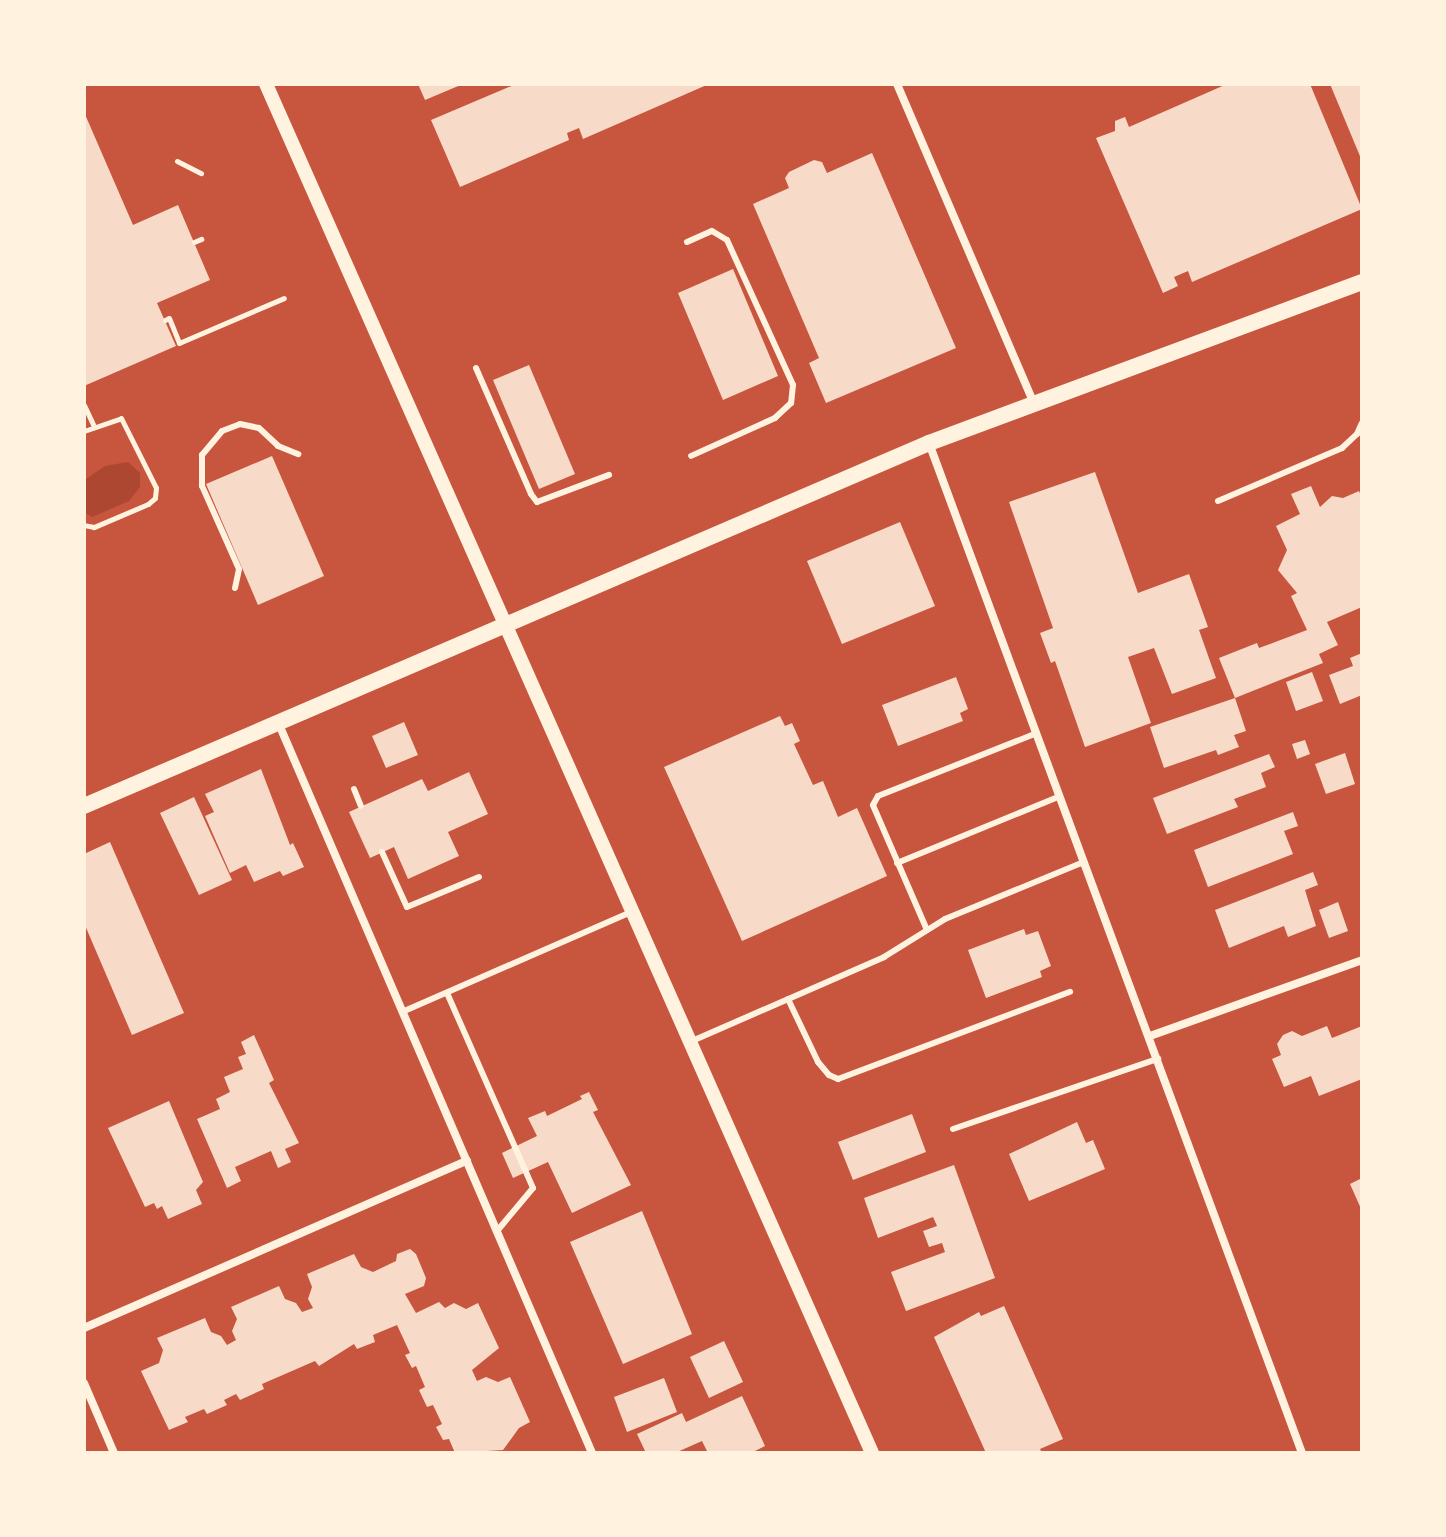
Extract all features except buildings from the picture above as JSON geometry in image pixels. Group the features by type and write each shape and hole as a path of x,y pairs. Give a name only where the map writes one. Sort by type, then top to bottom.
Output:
{"main road":[{"path":"84,806 929,443 1362,282"}],"street":[{"path":"266,84 870,1453"},
{"path":"897,84 1033,402"},
{"path":"929,443 1302,1453"},
{"path":"277,722 592,1453"},
{"path":"1150,1036 1362,960"},
{"path":"84,1328 467,1161"},
{"path":"84,1383 114,1453"}],"lane":[{"path":"687,242 712,231 727,240 793,385 791,403 775,418 691,456"},
{"path":"476,368 537,502 609,475"},
{"path":"1218,501 1342,448 1357,434 1362,423"},
{"path":"235,588 239,569 202,486 202,455 222,431 240,424 259,428 278,446 298,454"},
{"path":"927,930 873,805 878,796 1037,733"},
{"path":"354,789 361,806"},
{"path":"897,863 1060,796"},
{"path":"382,852 407,907 479,877"},
{"path":"690,1042 884,957 927,930 1006,891 1084,862"},
{"path":"402,1012 631,912"},
{"path":"788,999 818,1062 829,1075 838,1079 1070,992"},
{"path":"447,993 533,1188 497,1231"},
{"path":"953,1129 1158,1059"}],"path":[{"path":"177,161 201,173"},
{"path":"165,320 169,318 179,343 284,298"},
{"path":"84,405 94,426"},
{"path":"84,431 121,418 156,488 155,498 148,504 94,527 84,525"}],"shaded area":[{"path":"128,462 140,473 140,487 129,501 92,517 84,512 86,479 105,466"}]}
